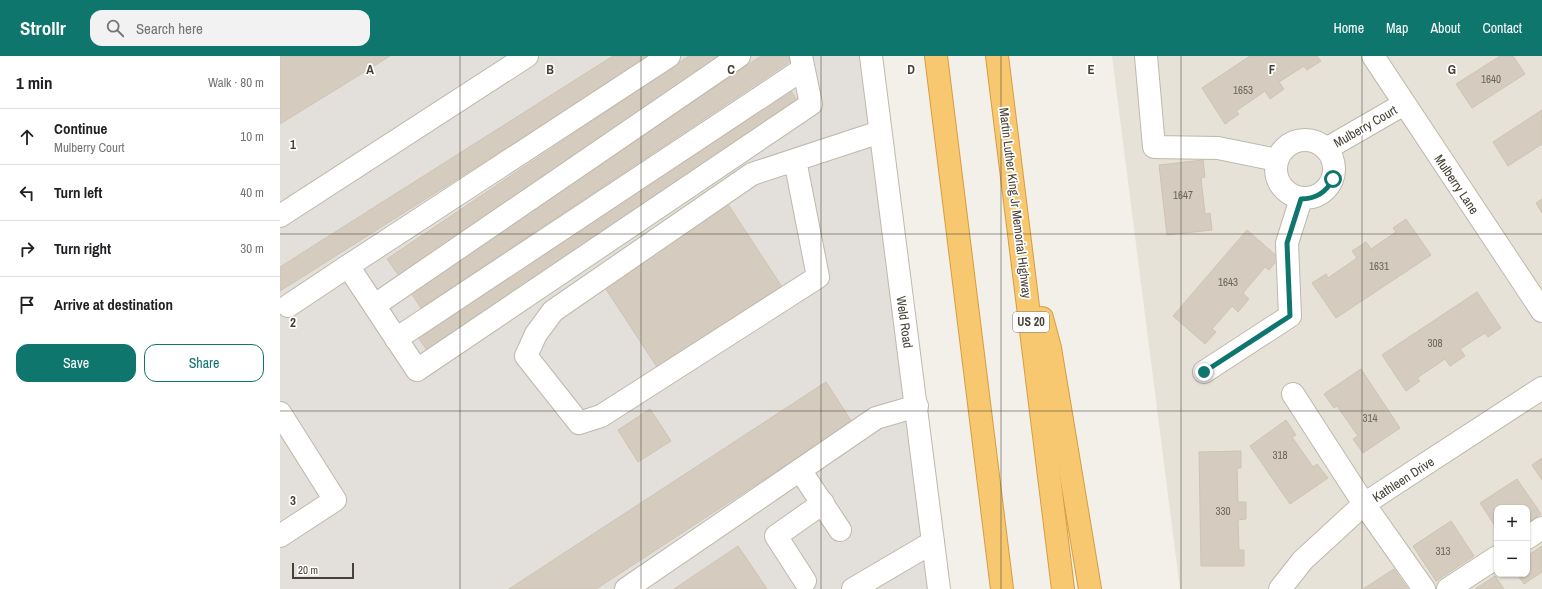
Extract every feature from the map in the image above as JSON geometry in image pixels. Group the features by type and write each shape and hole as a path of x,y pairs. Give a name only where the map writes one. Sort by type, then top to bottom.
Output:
{"highway":[{"path":"936,56 1002,589"},
{"name":"Martin Luther King Jr Memorial Highway","path":"997,56 1063,589"},
{"path":"1020,235 1050,348 1090,589"}],"street":[{"path":"280,216 527,56"},
{"path":"288,306 669,56"},
{"path":"375,306 740,56"},
{"name":"Weld Road","path":"871,56 917,406 939,589"},
{"path":"1146,56 1154,147 1218,148 1277,160 1275,168 1280,185 1292,196 1301,199 1287,243 1290,316 1204,372"},
{"name":"Mulberry Lane","path":"1373,56 1542,311"},
{"path":"348,266 375,306 396,339 417,370 810,104 802,62 396,339"},
{"name":"Mulberry Court","path":"1326,149 1404,104"},
{"path":"795,160 818,277 601,416 579,423 526,356 536,334 553,311 752,174 880,132"},
{"name":"Mulberry Court","path":"1277,160 1280,152 1294,142 1311,140 1319,143 1331,156 1335,171 1329,186 1317,197 1301,199"},
{"name":"Kathleen Drive","path":"1280,589 1303,560 1364,504 1542,388"},
{"path":"1293,394 1364,504 1424,589"},
{"path":"626,589 876,418 917,406"},
{"path":"280,413 335,500 280,536"},
{"path":"800,470 840,530"},
{"path":"805,581 776,536 822,503"},
{"path":"1530,536 1542,528"},
{"path":"853,589 933,542"},
{"path":"1448,589 1494,559"}],"shaded area":[{"path":"280,56 862,56 931,589 280,589"},
{"path":"1112,56 1542,56 1542,589 1180,589"}],"building":[{"path":"280,56 390,56 280,124"},
{"path":"613,56 652,56 280,291 280,267"},
{"path":"689,56 726,56 399,276 387,259"},
{"path":"761,56 792,56 794,59 421,308 410,291"},
{"path":"1250,56 1317,56 1321,61 1307,70 1304,66 1279,82 1284,89 1270,99 1265,91 1236,111 1239,114 1225,124 1202,88"},
{"path":"1500,56 1513,56 1525,74 1472,108 1456,84"},
{"path":"787,84 798,102 429,353 417,336"},
{"path":"1542,110 1542,144 1508,166 1493,142"},
{"path":"1203,160 1205,177 1201,178 1205,214 1210,213 1212,230 1167,235 1159,165"},
{"path":"724,198 784,290 659,370 600,280"},
{"path":"1542,199 1542,213 1536,203"},
{"path":"1406,219 1431,255 1336,318 1312,283 1326,274 1328,278 1357,258 1352,251 1366,242 1371,249 1396,232 1393,228"},
{"path":"1247,230 1279,258 1269,270 1265,267 1243,293 1249,299 1238,312 1232,306 1212,329 1216,332 1205,344 1173,316"},
{"path":"1477,292 1501,328 1488,337 1485,333 1460,349 1465,356 1450,366 1445,359 1417,378 1420,381 1406,391 1382,355"},
{"path":"1361,369 1400,428 1363,453 1353,439 1358,436 1337,406 1334,408 1324,394"},
{"path":"826,382 852,422 596,589 509,589"},
{"path":"650,409 671,441 638,462 618,430"},
{"path":"1286,420 1296,435 1292,437 1313,467 1317,464 1328,478 1290,504 1250,446"},
{"path":"1241,451 1241,468 1237,468 1238,502 1246,502 1246,519 1238,520 1239,550 1244,550 1244,566 1201,566 1199,452"},
{"path":"1542,458 1542,480 1532,465"},
{"path":"1517,479 1541,514 1530,521 1530,505 1494,505 1494,524 1480,503"},
{"path":"1451,521 1474,556 1436,581 1413,546"},
{"path":"738,546 767,589 674,589"},
{"path":"1542,546 1542,572 1524,584 1519,577 1530,577 1530,554"},
{"path":"1394,569 1408,589 1363,589"},
{"path":"1494,577 1504,589 1475,589"}],"route":[{"path":"1204,372 1290,316 1287,243 1301,199 1317,197 1324,192 1333,179"}]}
